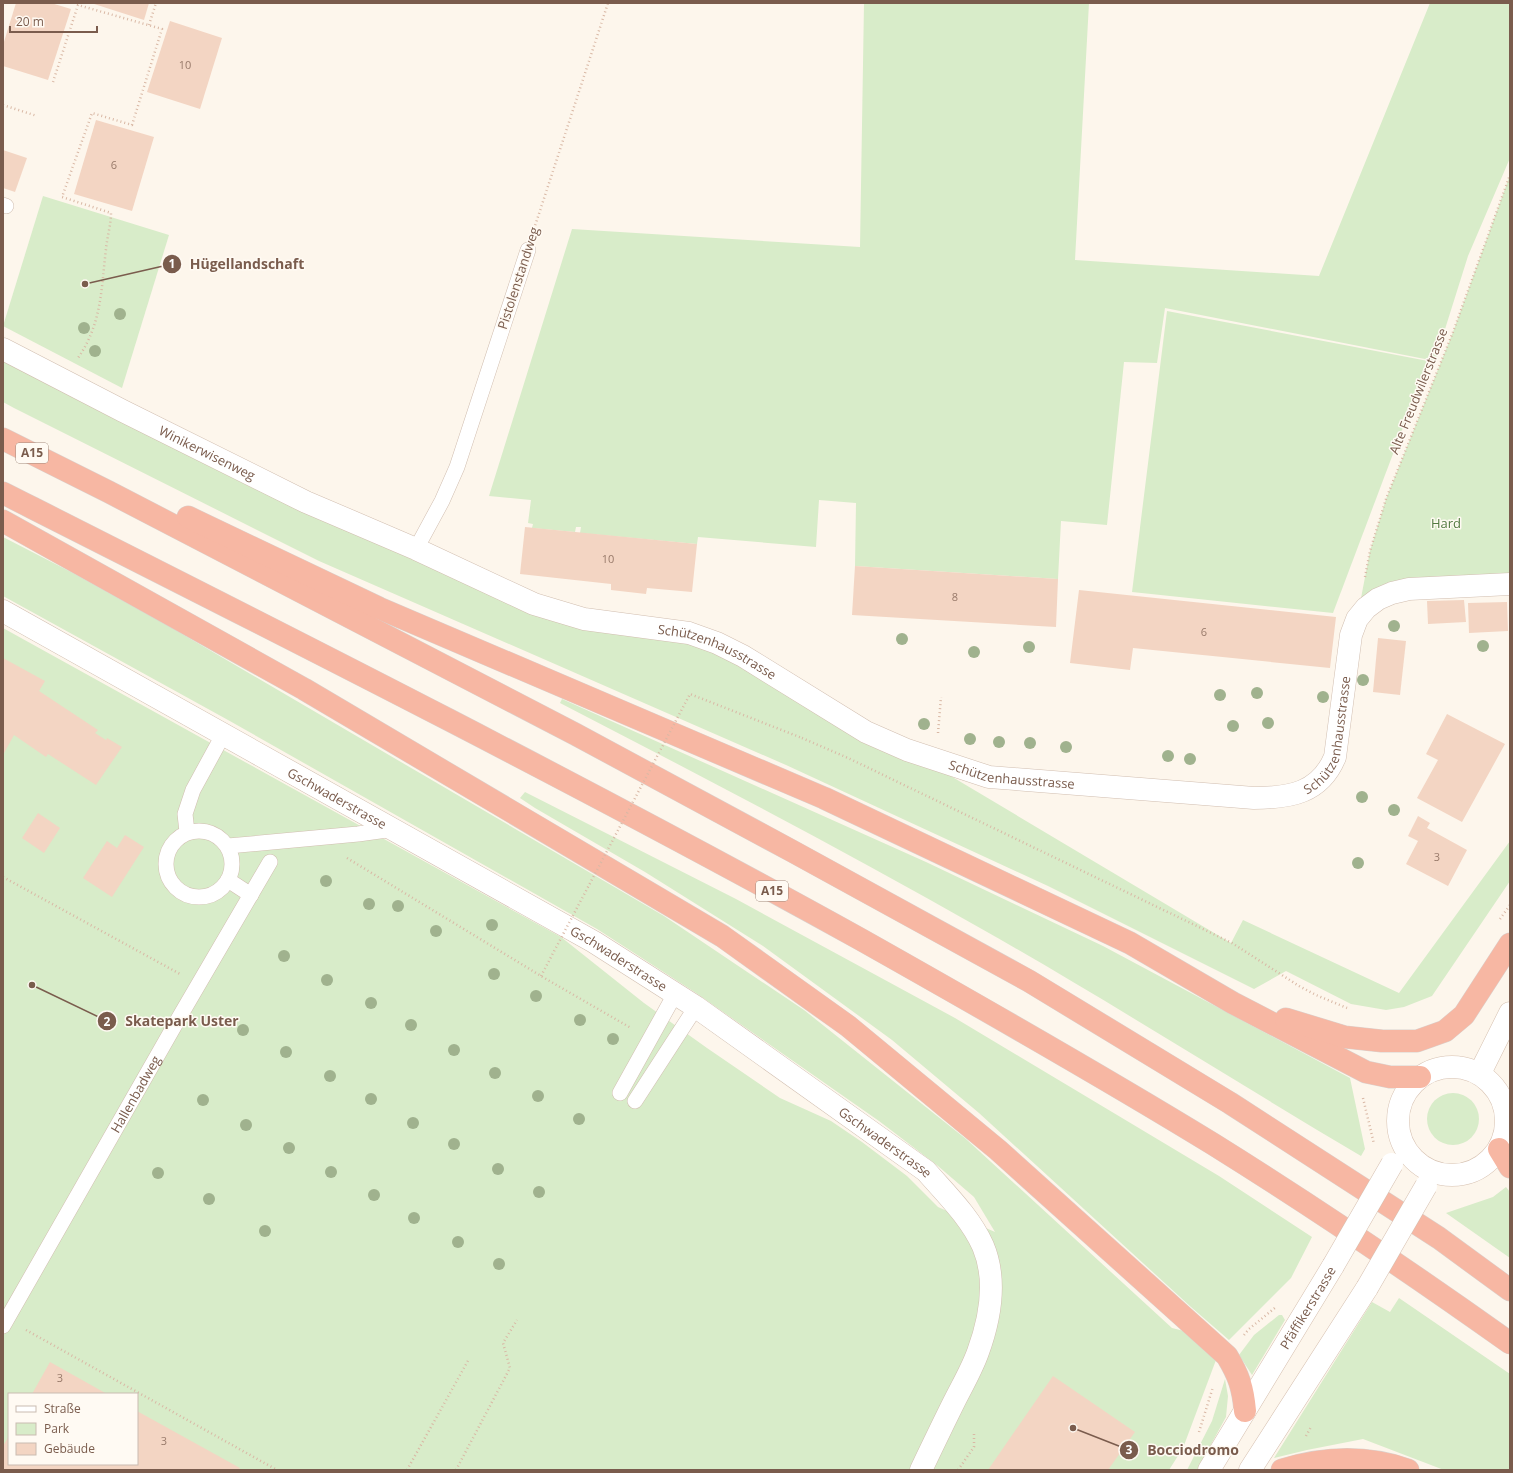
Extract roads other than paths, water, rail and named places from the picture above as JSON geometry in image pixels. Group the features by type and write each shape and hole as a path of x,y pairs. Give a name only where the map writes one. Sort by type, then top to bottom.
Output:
{"highway":[{"name":"A15","path":"3,439 109,492 582,738 1029,981 1230,1103 1438,1238 1510,1290"},
{"path":"109,492 186,516 379,608 824,798 1130,943 1233,1003 1366,1072 1390,1077 1420,1077"},
{"name":"A15","path":"3,493 558,776 772,891 1009,1022 1214,1145 1419,1278 1510,1343"},
{"path":"3,521 304,688 722,936 848,1026 998,1150 1227,1356 1237,1373 1244,1392 1246,1411"},
{"path":"1233,1003 1345,1037 1382,1041 1417,1041 1445,1031 1464,1015 1510,944"},
{"path":"1282,1470 1329,1459 1357,1459 1380,1462 1408,1470"}],"street":[{"name":"Winikerwisenweg","path":"3,349 306,502 416,549"},
{"name":"Schützenhausstrasse","path":"416,549 534,604 584,619 689,633 717,643 743,656 866,732 906,750 989,777 1254,798 1273,798 1302,791 1314,785 1324,777 1331,768 1335,757 1351,636 1357,619 1366,608 1378,599 1392,592 1409,589 1510,584"},
{"name":"Gschwaderstrasse","path":"3,611 594,942 696,1007 926,1171 949,1196 974,1229 983,1246 989,1264 990,1291 988,1312 978,1353 921,1470"},
{"path":"1480,1074 1510,1013"},
{"path":"1250,1470 1367,1288 1431,1180 1469,1173 1487,1164 1505,1158 1507,1116 1502,1098 1493,1084 1480,1074 1458,1066 1437,1068 1420,1077 1405,1093 1399,1107 1397,1126 1401,1142 1409,1155 1431,1180"},
{"name":"Pfäffikerstrasse","path":"1209,1470 1333,1266 1392,1164 1401,1142"}],"lane":[{"name":"Pistolenstandweg","path":"416,549 442,501 457,467 528,250"},
{"path":"187,832 185,814 193,790 223,735"},
{"path":"228,846 344,836 394,829"},
{"path":"198,830 210,832 220,838 228,846 232,857 232,869 228,880 221,889 211,895 199,897 187,896 177,890 165,870 165,858 169,847 177,838 187,832 198,830"},
{"name":"Hallenbadweg","path":"5,1323 198,984 270,862"},
{"path":"228,880 251,894"},
{"path":"620,1093 676,994"},
{"path":"636,1101 696,1007"}],"place":[{"name":"Hügellandschaft","path":"85,284"},
{"name":"Skatepark Uster","path":"32,985"},
{"name":"Bocciodromo","path":"1073,1428"}],"park label":[{"name":"Hard","path":"1446,523"}]}
